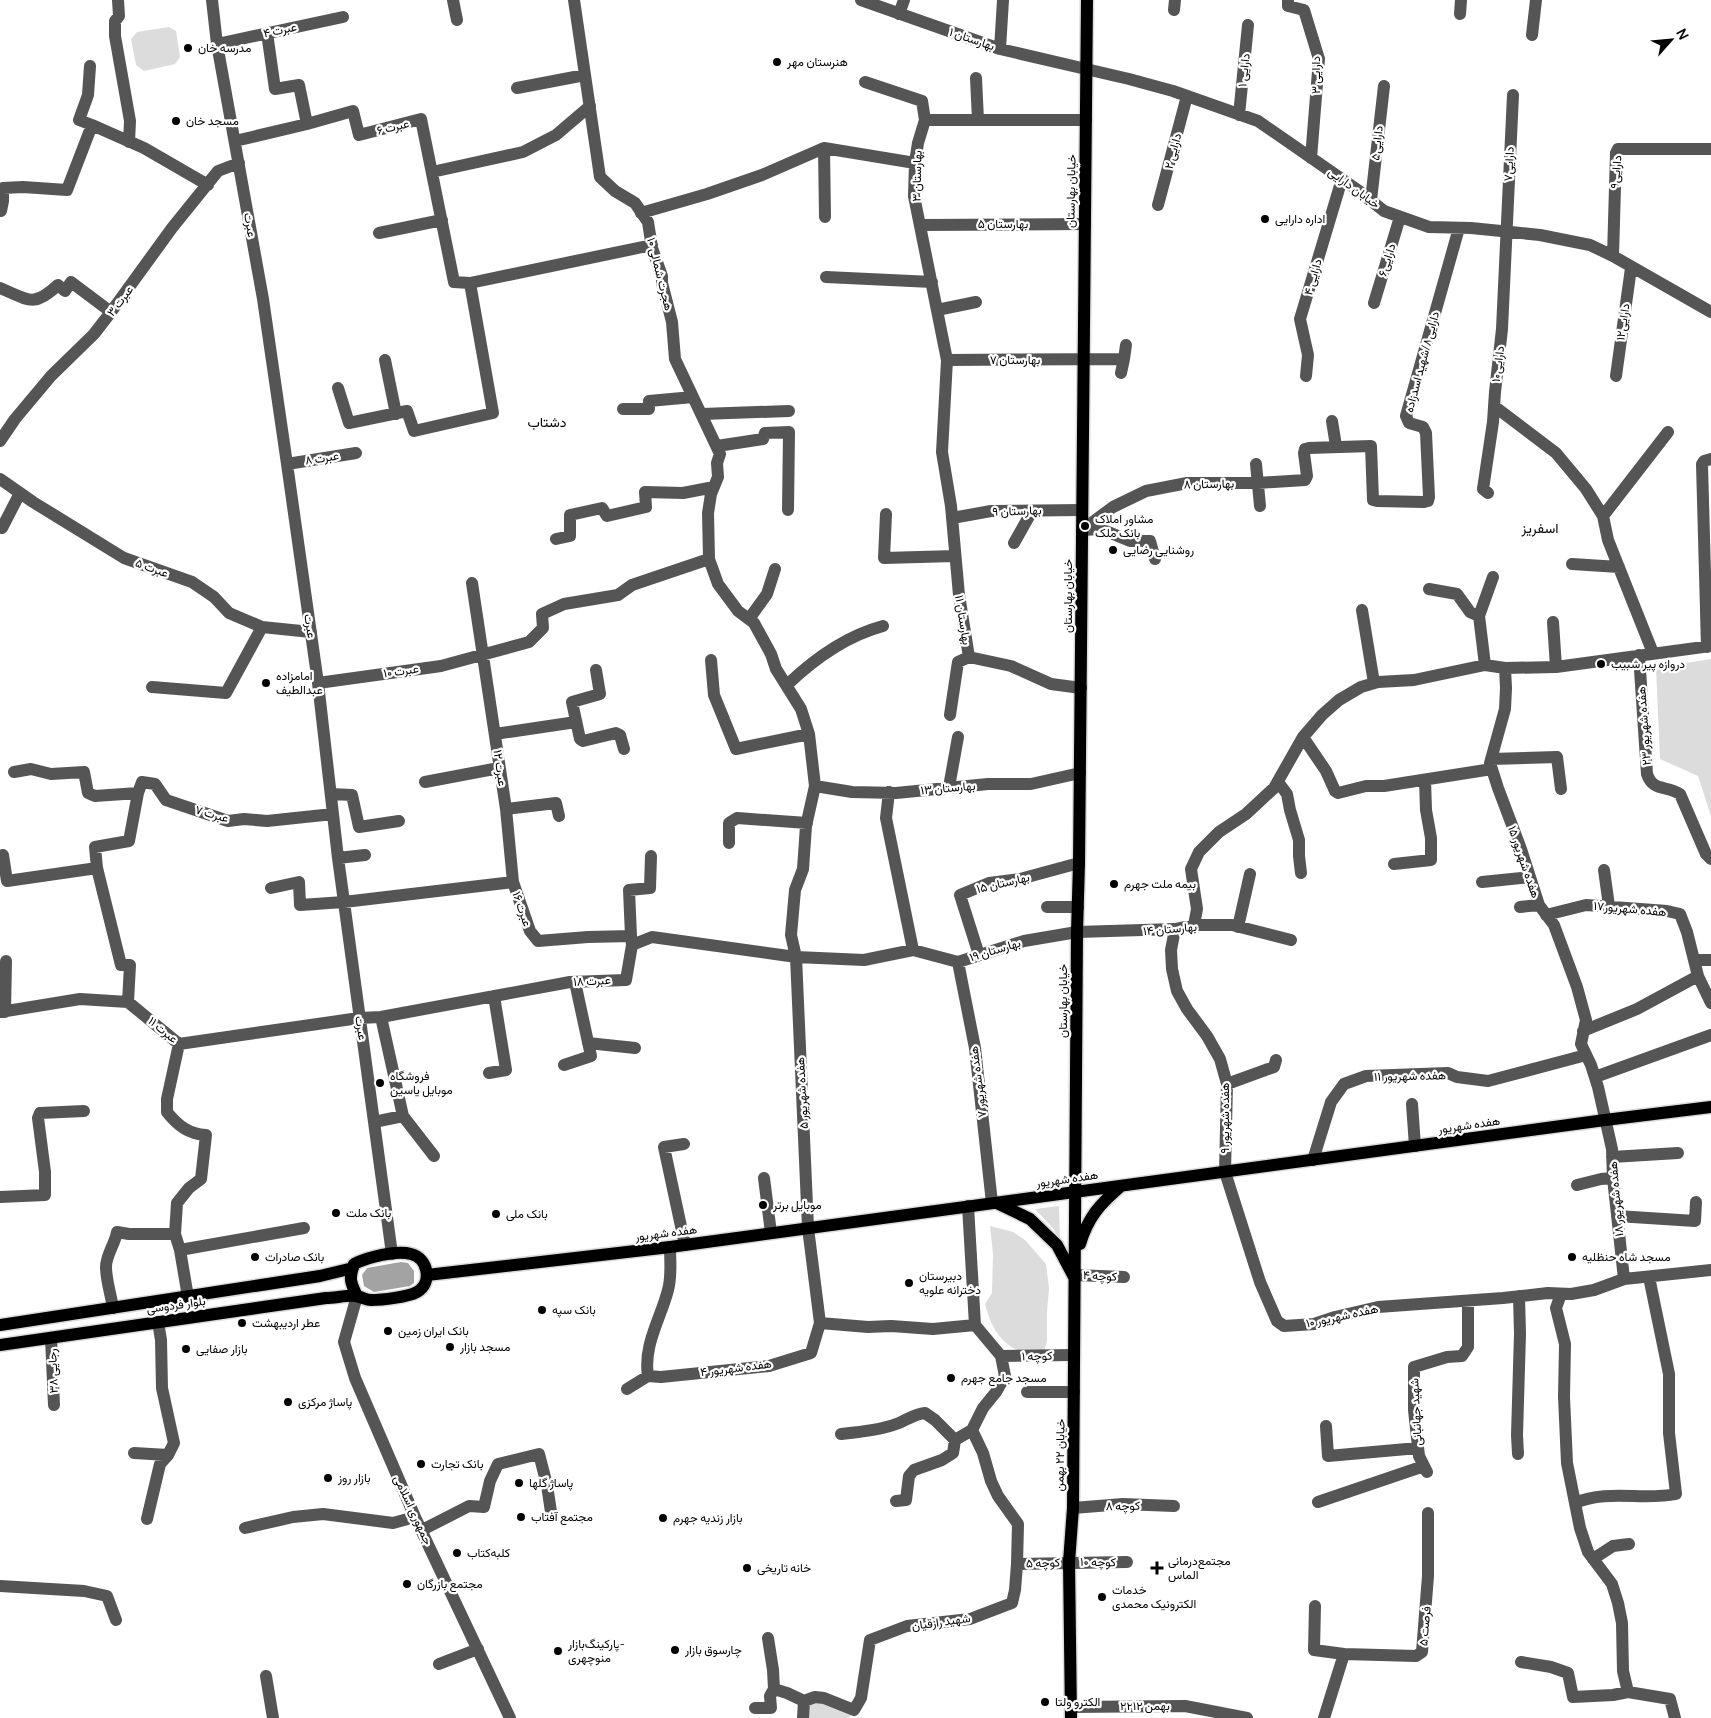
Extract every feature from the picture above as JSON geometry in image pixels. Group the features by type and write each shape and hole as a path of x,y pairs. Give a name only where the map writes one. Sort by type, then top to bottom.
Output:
{"main road":[{"name":"خیابان بهارستان","path":"1076,1192 1076,932 1079,864 1087,0"},
{"name":"هفده شهریور","path":"427,1276 670,1247 1605,1120 1711,1108"},
{"path":"1076,1256 1084,1229 1100,1205 1121,1186"},
{"name":"خیابان ۲۲ بهمن","path":"1071,1712 1069,1562 1073,1508 1076,1192"},
{"path":"994,1203 1030,1219 1057,1245 1075,1276"},
{"name":"بلوار فردوسی","path":"0,1324 320,1276 353,1268 354,1264 364,1259 392,1254 409,1253 421,1259 427,1276 424,1286 416,1293 369,1300 357,1296 326,1298 0,1345"},
{"path":"353,1268 350,1275 351,1285 357,1296"}],"street":[{"path":"118,0 119,16 115,21 115,36 130,120 129,142"},
{"name":"عبرت","path":"212,0 217,44 263,299 287,464 318,683 338,858 392,1254"},
{"path":"453,0 456,20"},
{"name":"هجرت شمالی ۱۰","path":"574,0 600,177 615,191 635,203 648,222 672,322 675,359 720,454 717,463 718,477 708,512 709,559 718,584 738,611 754,623 771,654 776,669 801,708 809,734"},
{"name":"بهارستان ۱","path":"861,0 1000,49 1086,70"},
{"path":"898,14 904,0"},
{"path":"1000,49 1003,0"},
{"path":"1460,14 1461,0"},
{"path":"1532,35 1536,0"},
{"name":"دارایی ۳","path":"1288,3 1304,10 1318,59 1311,158"},
{"name":"عبرت ۴","path":"217,44 343,16"},
{"name":"دارایی ۱","path":"1239,115 1248,25"},
{"path":"267,33 275,89 299,85 307,124"},
{"path":"90,66 88,95 79,120 144,148 208,184"},
{"name":"خیابان دارایی","path":"1086,70 1129,79 1187,96 1258,121 1342,179 1384,211 1429,227 1540,235 1590,245 1613,256 1711,312"},
{"path":"517,88 585,75"},
{"path":"976,78 978,120"},
{"path":"865,82 922,101 925,120 1086,120"},
{"name":"دارایی۵","path":"1371,200 1384,86"},
{"name":"دارایی ۲","path":"1158,205 1187,96"},
{"name":"دارایی۷","path":"1506,232 1512,96"},
{"path":"432,172 523,152 556,135 590,106"},
{"name":"عبرت ۶","path":"235,141 353,112 358,135 421,120 454,282 470,283"},
{"name":"بهارستان ۳","path":"925,120 918,143 915,163 914,196 948,360 942,452 952,518"},
{"path":"1,211 3,188 67,190 92,126"},
{"path":"824,148 825,217"},
{"path":"641,212 707,194 753,178 824,148 915,163"},
{"name":"دارایی۹","path":"1613,256 1616,153 1618,149 1711,149"},
{"name":"عبرت ۳","path":"0,441 15,419 51,376 94,334 172,228 218,171 239,163"},
{"name":"دارایی ۴","path":"1306,376 1308,355 1300,319 1342,179"},
{"name":"دارایی۶","path":"1374,303 1400,217"},
{"path":"379,233 442,220"},
{"name":"بهارستان ۵","path":"920,225 1085,224"},
{"name":"دارایی۸/شهید اسدزاده","path":"1258,483 1305,480 1307,476 1305,450 1309,448 1371,446 1373,500 1428,501 1426,432 1423,426 1409,423 1406,416 1459,228"},
{"name":"دارایی۱۰","path":"1488,493 1483,489 1502,329 1506,232"},
{"path":"338,388 350,423 407,411 414,431 493,412 470,283 652,245"},
{"name":"دارایی۱۲","path":"1616,376 1631,268"},
{"path":"826,277 932,282"},
{"path":"0,288 30,300 44,298 58,286 65,292 71,282 111,312"},
{"path":"937,310 976,302"},
{"path":"1121,373 1126,344"},
{"name":"بهارستان ۷","path":"948,360 1124,359"},
{"path":"385,360 396,414"},
{"path":"623,409 650,409 649,401 693,397"},
{"path":"1494,406 1556,453 1586,489 1603,516 1608,540 1653,654"},
{"path":"702,414 789,411"},
{"path":"1332,421 1336,446"},
{"path":"717,446 763,439 765,433 789,432 788,510"},
{"path":"1603,516 1668,432"},
{"name":"عبرت ۸","path":"287,464 356,453"},
{"path":"1194,925 1196,909 1191,869 1199,852 1218,832 1253,808 1274,788 1303,737 1322,715 1339,700 1361,687 1374,683 1414,680 1494,666 1556,667 1709,646 1702,464 1704,461 1711,459"},
{"path":"1256,464 1260,506"},
{"name":"عبرت ۵","path":"0,479 88,538 124,558 192,582 214,597 229,613 262,627 311,632"},
{"name":"بهارستان ۸","path":"1082,530 1113,507 1146,490 1186,483 1258,483"},
{"path":"556,539 570,536 570,515 602,508 607,516 646,507 645,492 683,493 714,487"},
{"path":"2,528 20,493"},
{"name":"بهارستان ۹","path":"952,518 991,511 1082,510"},
{"path":"1014,543 1032,511"},
{"path":"886,514 884,558 955,556"},
{"name":"بهارستان ۱۱","path":"952,518 959,595 969,657 1011,666 1051,684 1081,688"},
{"path":"1082,530 1101,529 1130,541 1150,541 1155,560"},
{"name":"عبرت ۱۰","path":"318,683 441,666 529,642 543,628 542,614 564,604 618,594 632,585 709,559"},
{"path":"1572,564 1619,567"},
{"path":"749,619 767,594 775,569"},
{"path":"1491,764 1505,709 1506,688 1494,666 1479,616 1493,577"},
{"name":"عبرت ۱۲","path":"472,583 506,809 513,882"},
{"path":"1429,589 1457,594 1470,612 1479,616"},
{"path":"1362,610 1374,683"},
{"path":"1553,622 1556,667"},
{"path":"787,685 807,666 838,646 864,631 883,626"},
{"path":"152,687 226,693 262,627"},
{"name":"هفده شهریور ۲۳","path":"1639,655 1647,774 1654,785 1675,790 1680,794 1706,854 1711,859"},
{"path":"950,715 958,662 969,657"},
{"path":"711,660 714,695 736,750 809,734"},
{"path":"596,670 600,694 572,702 581,741 616,733 620,735 624,749"},
{"path":"495,734 576,722"},
{"name":"هفده شهریور ۵","path":"808,1228 796,957 791,934 795,890 803,869 807,822 815,786 809,734"},
{"path":"949,787 958,737"},
{"path":"1303,737 1326,771 1336,792 1366,786 1384,786 1425,780 1491,764 1557,757 1562,789"},
{"name":"هفده شهریور ۱۵","path":"1491,764 1530,877 1543,910 1554,925 1578,987 1586,1020 1581,1044 1595,1077 1605,1120"},
{"path":"425,782 499,768"},
{"path":"6,961 2,1012 80,999 128,1002 130,965 121,965 97,868 95,847 129,841 138,793 95,796 88,792 84,772 50,774 31,769 14,772"},
{"name":"بهارستان ۱۳","path":"815,786 852,792 889,792 949,787 1031,784 1080,773"},
{"path":"1394,864 1431,860 1425,780"},
{"name":"عبرت ۷","path":"138,793 142,782 155,784 166,800 228,821 244,819 267,821 333,814"},
{"path":"1278,782 1287,794 1299,840 1301,873"},
{"path":"889,792 886,818 913,950"},
{"path":"331,794 352,795 359,827 399,821"},
{"path":"506,809 556,803 558,816"},
{"path":"729,843 729,823 737,818 807,822"},
{"path":"3,855 7,880 97,868"},
{"path":"338,858 365,856"},
{"path":"651,856 650,888 629,890 631,940 652,937 796,957"},
{"name":"بهارستان ۱۵","path":"979,955 960,894 989,883 1020,879 1079,864"},
{"path":"1604,870 1609,906"},
{"path":"1238,927 1250,874"},
{"path":"1482,882 1530,877"},
{"name":"عبرت ۱۶","path":"270,888 299,882 300,906 513,882 530,931 538,941 588,937 631,940"},
{"name":"هفده شهریور۱۷","path":"1520,907 1543,910 1586,905 1609,906 1667,911 1680,914 1687,932 1698,976 1711,1003"},
{"path":"1047,907 1078,907"},
{"name":"بهارستان ۱۴","path":"1076,932 1175,930 1194,925 1232,926 1291,940"},
{"name":"هفده شهریور ۹","path":"1175,930 1171,950 1172,969 1177,991 1220,1059 1227,1084 1224,1172"},
{"name":"بهارستان ۱۹","path":"796,957 864,960 913,950 958,962 1024,942 1076,932"},
{"name":"عبرت ۱۸","path":"359,1018 381,1017 575,982 626,980 631,940"},
{"path":"1694,960 1711,960"},
{"name":"هفده شهریور ۷","path":"958,962 975,1048 994,1203"},
{"path":"1583,1031 1637,1010 1698,976"},
{"path":"564,1065 591,1056 575,982"},
{"path":"489,1073 506,1070 494,996"},
{"name":"عبرت ۱۱","path":"128,1002 179,1044 359,1018"},
{"path":"381,1017 402,1116 434,1156"},
{"path":"1595,1077 1711,1035"},
{"path":"588,1043 635,1048"},
{"path":"179,1044 167,1099 167,1112 183,1129 206,1135 201,1180 189,1188 177,1203 175,1234 180,1250 188,1297"},
{"name":"هفده شهریور ۱۱","path":"1313,1160 1331,1102 1344,1084 1366,1076 1448,1073 1457,1078 1488,1081 1586,1055"},
{"path":"1227,1084 1274,1067 1276,1060"},
{"path":"1412,1104 1415,1146"},
{"path":"0,1197 45,1196 46,1172 38,1118 40,1113 84,1111"},
{"path":"374,1122 402,1116"},
{"name":"هفده شهریور ۱۸","path":"1605,1120 1612,1150 1613,1178 1624,1279"},
{"path":"684,1144 664,1146 685,1245"},
{"path":"1612,1157 1678,1152"},
{"name":"هفده شهریور ۱۰","path":"1224,1172 1260,1282 1278,1321 1284,1326 1314,1324 1378,1307 1548,1293 1571,1294 1594,1290 1624,1279 1711,1270"},
{"path":"764,1178 771,1233"},
{"path":"1577,1184 1613,1178"},
{"path":"1617,1216 1695,1221 1696,1202"},
{"path":"955,1440 972,1430 983,1408 1006,1376 1001,1356 974,1325 968,1206"},
{"path":"180,1250 304,1228"},
{"name":"هفده شهریور ۴","path":"648,1376 661,1377 769,1366 811,1352 820,1323 808,1228"},
{"path":"113,1308 106,1267 117,1232 129,1234 175,1234"},
{"path":"627,1389 648,1376 646,1364 650,1340 669,1288 671,1268 670,1247"},
{"name":"کوچه ۴","path":"1075,1276 1124,1277"},
{"path":"1575,1503 1586,1498 1605,1496 1644,1495 1661,1497 1676,1494 1668,1433 1669,1374 1649,1276"},
{"path":"1561,1294 1556,1308 1565,1344 1564,1397 1567,1463 1580,1528 1588,1552 1612,1584 1618,1603 1622,1624 1623,1671 1628,1692"},
{"name":"جمهوری اسلامی","path":"357,1296 344,1342 355,1378 415,1516 510,1718"},
{"path":"1518,1454 1519,1296"},
{"name":"شهید جهانبانی","path":"1318,1502 1425,1469 1419,1456 1418,1448 1414,1410 1414,1367 1447,1357 1462,1356 1468,1347 1468,1300"},
{"path":"147,1519 160,1464 168,1455 174,1443 162,1388 161,1340 158,1322"},
{"path":"820,1323 933,1329 974,1325"},
{"name":"رجایی ۳۸","path":"51,1338 54,1406"},
{"name":"کوچه ۱","path":"1001,1356 1074,1355"},
{"path":"1027,1392 1074,1392"},
{"path":"841,1434 889,1425 924,1413 936,1420 955,1440"},
{"path":"1326,1426 1328,1456 1418,1448"},
{"name":"شهید رازقیان","path":"804,1701 815,1696 824,1698 852,1714 861,1698 870,1640 907,1626 970,1619 1012,1604 1017,1564 1018,1524 998,1496 991,1481 983,1453 972,1430"},
{"path":"896,1501 906,1500 909,1476 914,1470 942,1460 953,1453 955,1440"},
{"path":"134,1453 168,1455"},
{"path":"422,1530 469,1506 484,1507 490,1481 498,1464 539,1454 547,1485 551,1512"},
{"name":"کوچه ۸","path":"1073,1508 1123,1504 1174,1506"},
{"name":"فرصت ۵","path":"1344,1654 1416,1656 1422,1652 1428,1576 1428,1513"},
{"path":"245,1528 293,1517 323,1514 393,1523 415,1516"},
{"path":"1593,1559 1613,1546 1629,1544"},
{"name":"کوچه ۵","path":"1017,1564 1069,1562"},
{"name":"کوچه ۱۰","path":"1069,1562 1128,1562"},
{"path":"0,1586 84,1591 107,1596 116,1620"},
{"path":"1315,1606 1314,1650 1344,1654 1324,1718"},
{"path":"755,1708 771,1708 770,1696 774,1689 768,1638"},
{"path":"439,1664 478,1649"},
{"path":"1521,1662 1551,1667 1568,1673 1573,1698 1628,1692 1670,1699 1675,1718"},
{"path":"266,1676 274,1718"},
{"path":"774,1689 804,1701 803,1718"},
{"name":"۲۲بهمن ۱۲","path":"1071,1712 1185,1706 1221,1715 1247,1718"}],"shaded area":[{"path":"169,27 176,31 180,57 175,64 144,71 136,65 131,39 137,32"},
{"path":"1711,659 1711,816 1698,776 1660,759 1656,668"},
{"path":"1059,1206 1060,1240 1052,1227 1035,1209"},
{"path":"990,1226 1013,1232 1025,1240 1046,1264 1049,1288 1047,1341 1044,1352 1027,1354 1009,1346 998,1334 990,1320 985,1304 992,1293 993,1254"},
{"path":"401,1262 408,1263 414,1271 414,1283 410,1286 374,1292 364,1286 362,1275 367,1268"},
{"path":"815,1697 854,1710 849,1718 804,1718 804,1701"}],"place":[{"name":"مدرسه خان","path":"188,48"},
{"name":"هنرستان مهر","path":"777,62"},
{"name":"مسجد خان","path":"176,121"},
{"name":"اداره دارایی","path":"1265,219"},
{"name":"مشاور املاک بانک ملک","path":"1085,526"},
{"name":"روشنایی رضایی","path":"1113,550"},
{"name":"دروازه پیر شبیب","path":"1601,664"},
{"name":"امامزاده عبدالطیف","path":"266,683"},
{"name":"بیمه ملت جهرم","path":"1114,884"},
{"name":"فروشگاه موبایل یاسین","path":"380,1083"},
{"name":"موبایل برتر","path":"763,1205"},
{"name":"بانک ملت","path":"336,1213"},
{"name":"بانک ملی","path":"496,1214"},
{"name":"بانک صادرات","path":"255,1257"},
{"name":"مسجد شاه حنظلیه","path":"1572,1257"},
{"name":"دبیرستان دخترانه علویه","path":"909,1283"},
{"name":"بانک سپه","path":"542,1310"},
{"name":"عطر اردیبهشت","path":"242,1323"},
{"name":"بانک ایران زمین","path":"388,1331"},
{"name":"مسجد بازار","path":"450,1347"},
{"name":"بازار صفایی","path":"186,1349"},
{"name":"مسجد جامع جهرم","path":"951,1378"},
{"name":"پاساژ مرکزی","path":"288,1402"},
{"name":"بانک تجارت","path":"421,1464"},
{"name":"بازار روز","path":"328,1478"},
{"name":"پاساژ گلها","path":"519,1483"},
{"name":"مجتمع آفتاب","path":"521,1517"},
{"name":"بازار زندیه جهرم","path":"663,1518"},
{"name":"کلبه‌کتاب","path":"457,1553"},
{"name":"خانه تاریخی","path":"747,1568"},
{"name":"مجتمع‌درمانی الماس","path":"1157,1568"},
{"name":"مجتمع بازرگان","path":"407,1584"},
{"name":"خدمات الکترونیک محمدی","path":"1102,1597"},
{"name":"چارسوق بازار","path":"675,1650"},
{"name":"پارکینگ‌بازار- منوچهری","path":"558,1651"},
{"name":"الکترو ولتا","path":"1045,1702"}],"district":[{"name":"دشتاب","path":"547,422"},
{"name":"اسفریز","path":"1540,528"}]}
